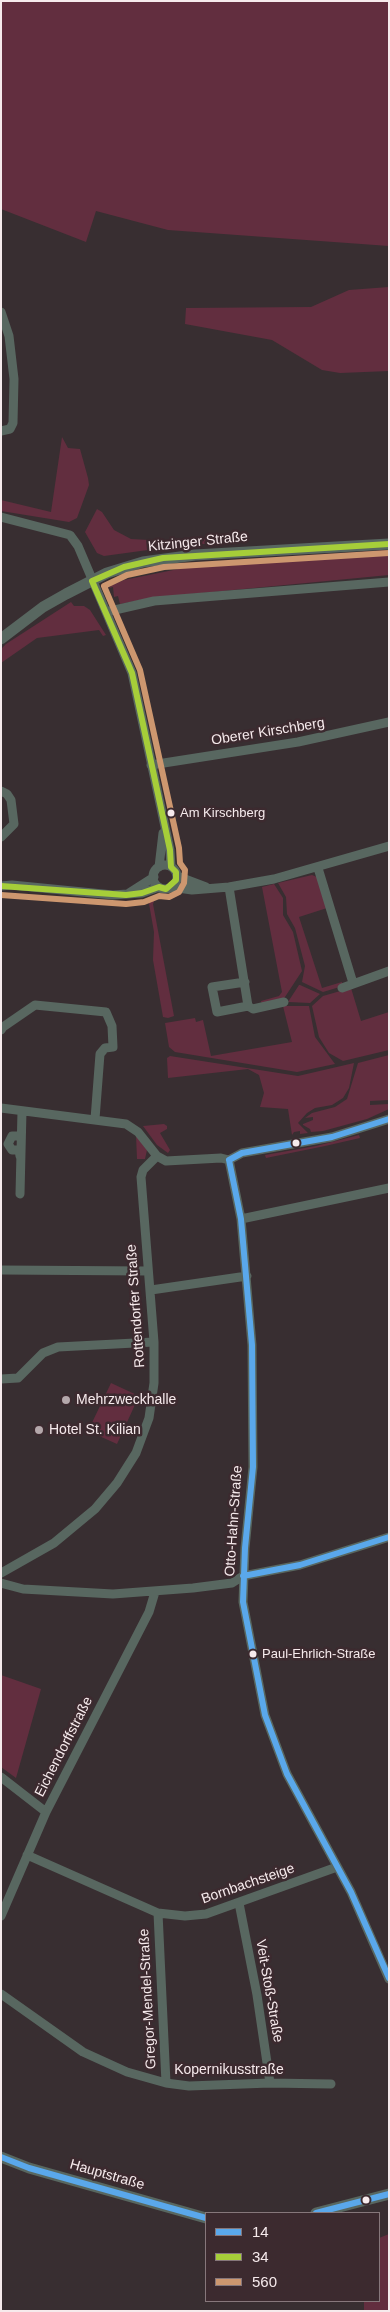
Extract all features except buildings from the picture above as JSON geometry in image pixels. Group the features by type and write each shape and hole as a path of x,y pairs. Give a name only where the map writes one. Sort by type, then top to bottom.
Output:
{"street":[{"path":"1,312 8,336 14,379 13,423 6,430"},
{"path":"1,517 70,535 78,546 132,673 164,830 170,850 171,867 176,876 175,882 171,887"},
{"name":"Kitzinger Straße","path":"1,639 43,608 92,581 124,567 163,558 389,544"},
{"path":"106,612 154,601 389,582"},
{"name":"Oberer Kirschberg","path":"151,765 298,742 389,722"},
{"path":"1,791 7,794 11,800 14,824 1,836"},
{"path":"126,895 154,877 159,867 164,830"},
{"path":"1,886 126,895 142,893 158,887 192,890 229,887 318,868 389,846"},
{"path":"159,867 171,867"},
{"path":"318,868 353,983"},
{"path":"176,876 209,888"},
{"path":"154,877 158,887"},
{"path":"229,887 248,1006"},
{"path":"342,988 389,972"},
{"path":"245,982 212,987 217,1012 248,1006 253,1009 284,1002"},
{"path":"1,1030 35,1005 106,1012 112,1026 113,1048 105,1048 100,1054 95,1119"},
{"path":"1,1108 126,1124 138,1132 157,1156 172,1161 221,1158 231,1162 242,1153 332,1137 389,1119"},
{"path":"20,1194 22,1111"},
{"name":"Rottendorfer Straße","path":"1,1574 54,1543 74,1528 117,1483 136,1453 148,1418 154,1383 151,1290 141,1177 143,1170 157,1156"},
{"name":"Otto-Hahn-Straße","path":"231,1162 241,1219 252,1344 253,1467 243,1576 243,1602 270,1732 287,1774 352,1892 389,1979"},
{"path":"241,1219 389,1188"},
{"path":"1,1270 148,1271"},
{"path":"151,1290 246,1276"},
{"path":"1,1379 18,1378 43,1353 58,1347 154,1342"},
{"path":"1,1584 12,1588 103,1594 155,1592 232,1583 243,1576 300,1565 389,1537"},
{"name":"Eichendorffstraße","path":"1,1916 46,1812 149,1612 155,1592"},
{"path":"1,1777 46,1812"},
{"name":"Bornbachsteige","path":"27,1856 158,1913 184,1916 201,1916 338,1866"},
{"name":"Veit-Stoß-Straße","path":"239,1903 257,1995 270,2083"},
{"name":"Gregor-Mendel-Straße","path":"158,1913 166,2083"},
{"name":"Kopernikusstraße","path":"1,1994 83,2052 127,2072 166,2083 189,2086 270,2083 331,2084"},
{"name":"Hauptstraße","path":"1,2157 29,2168 205,2218"},
{"path":"320,2212 389,2194"}],"shaded area":[{"path":"1,1 389,2 389,246 168,230 96,211 86,242 1,209"},
{"path":"389,287 389,371 340,373 322,370 272,340 185,324 186,308 311,307 349,290"},
{"path":"62,437 68,448 80,449 88,478 89,485 77,518 69,522 1,511 1,500 51,512"},
{"path":"97,509 102,512 114,530 131,539 167,541 230,537 231,544 192,544 104,556 97,553 85,532"},
{"path":"389,550 389,575 150,598 120,604 118,596 114,597 113,587 109,588 124,580 208,563"},
{"path":"71,602 74,606 84,606 90,610 106,635 103,636 99,630 37,638 1,663 1,649 6,644"},
{"path":"312,875 317,877 327,908 299,917 322,988 342,982 343,986 323,992 302,982 305,966 295,928 287,914 286,897 278,883"},
{"path":"274,884 283,898 283,915 293,932 302,971 283,1000 262,1005 261,1001 279,996 282,992 262,887"},
{"path":"156,896 153,904 174,1016 168,1018 163,1017 153,960 154,932 148,898"},
{"path":"299,985 320,994 310,1003 288,1002"},
{"path":"351,988 361,1021 389,1012 389,1050 343,1061 329,1053 319,1037 312,1006 323,996"},
{"path":"283,1006 309,1006 315,1037 335,1064 297,1072 175,1052 169,1047 165,1023 195,1018 196,1022 203,1020 211,1056 292,1042"},
{"path":"389,1055 389,1100 370,1101 370,1105 389,1104 389,1109 367,1119 323,1131 311,1132 310,1129 303,1125 313,1120 313,1117 305,1118 312,1113 335,1107 347,1099 358,1063"},
{"path":"170,1056 298,1076 354,1063 349,1088 343,1098 332,1105 315,1108 307,1113 298,1123 308,1133 300,1134 300,1131 294,1132 292,1135 288,1109 260,1107 264,1093 259,1075 248,1069 168,1078 167,1058"},
{"path":"164,1124 167,1126 167,1129 160,1133 170,1150 168,1153 157,1145 143,1126"},
{"path":"136,1135 147,1150 145,1159 137,1159"},
{"path":"359,1135 360,1138 325,1146 266,1158 265,1155 316,1146"},
{"path":"111,1383 139,1396 117,1444 88,1431"},
{"path":"1,1675 41,1689 16,1778 1,1767"},
{"path":"389,2234 389,2311 364,2311 364,2302 380,2302 380,2238"}],"transit line":[{"name":"34","path":"92,581 124,567 163,558 389,544"},
{"name":"560","path":"1,895 126,904 144,902 159,896 169,897 179,892 184,883 185,870 180,863 179,848 140,670 104,586 127,575 164,567 389,553"},
{"name":"34","path":"1,886 126,895 142,893 159,887 166,889 176,880 176,872 171,867 170,850 132,673 92,581"},
{"name":"14","path":"229,1160 242,1153 332,1137 389,1119"},
{"name":"14","path":"229,1160 241,1219 252,1345 253,1467 245,1548 243,1602 265,1715 287,1774 351,1892 389,1978"},
{"name":"14","path":"243,1576 300,1565 389,1537"},
{"name":"14","path":"1,2157 29,2168 205,2218"},
{"name":"14","path":"320,2212 389,2194"}],"place":[{"name":"Am Kirschberg","path":"171,813"},
{"name":"Mehrzweckhalle","path":"66,1400"},
{"name":"Hotel St. Kilian","path":"39,1430"},
{"name":"Paul-Ehrlich-Straße","path":"253,1654"}]}
